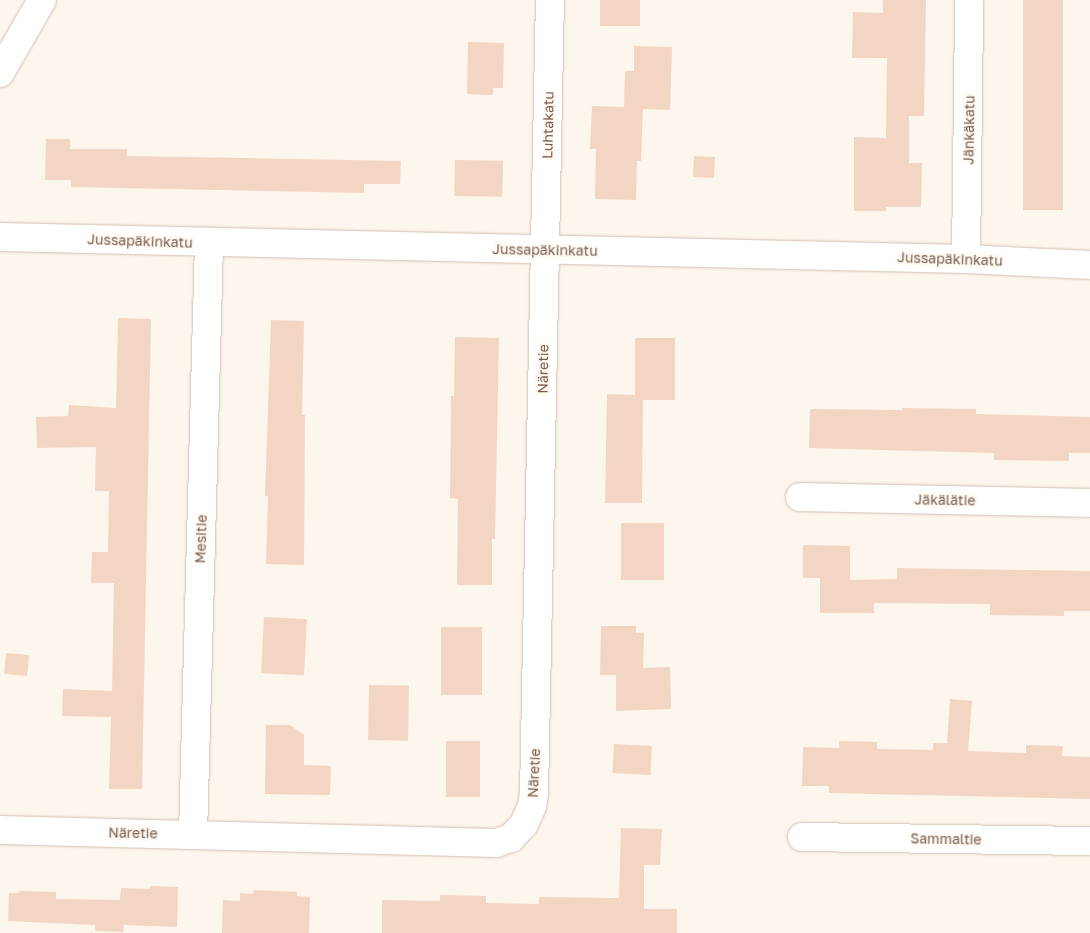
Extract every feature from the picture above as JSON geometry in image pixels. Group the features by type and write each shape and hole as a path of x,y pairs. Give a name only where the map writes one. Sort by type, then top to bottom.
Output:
{"street":[{"path":"0,73 42,0"},
{"name":"Luhtakatu","path":"546,250 550,0"},
{"name":"Jänkäkatu","path":"966,259 969,0"},
{"name":"Jussapäkinkatu","path":"0,237 966,259 1090,265"},
{"name":"Mesitie","path":"193,835 209,243"},
{"name":"Näretie","path":"0,830 496,843 511,838 524,824 532,806 534,794 546,250"},
{"name":"Jäkälätie","path":"800,497 1090,503"},
{"name":"Sammaltie","path":"802,837 1090,841"}],"building":[{"path":"600,0 640,0 640,26 600,26"},
{"path":"883,0 926,0 924,116 909,116 909,163 922,163 921,207 886,207 886,211 854,211 854,137 886,138 887,58 852,58 853,12 883,13"},
{"path":"1023,0 1063,0 1063,210 1023,210"},
{"path":"468,42 504,43 503,88 493,88 493,95 467,94"},
{"path":"634,46 672,47 670,110 643,109 641,161 637,161 636,200 595,199 596,149 590,149 592,106 624,107 625,71 634,71"},
{"path":"46,139 70,139 70,149 127,149 127,156 401,161 400,184 364,184 364,193 71,187 71,180 45,180"},
{"path":"694,156 715,157 714,178 693,177"},
{"path":"455,160 503,161 502,197 454,196"},
{"path":"118,318 151,319 142,789 109,789 111,717 62,716 63,689 112,691 114,583 91,583 92,552 108,552 109,491 95,491 96,447 37,448 36,417 68,416 69,405 116,408"},
{"path":"271,320 304,321 302,415 305,415 304,565 266,564 268,496 265,496"},
{"path":"455,337 499,338 495,539 492,539 492,585 457,585 458,499 450,498 451,396 454,396"},
{"path":"635,338 675,338 675,400 643,400 642,503 605,503 607,394 635,395"},
{"path":"902,408 976,409 976,414 1090,417 1090,453 1069,453 1069,461 994,460 994,453 809,448 810,409 902,410"},
{"path":"621,523 664,523 664,580 621,580"},
{"path":"803,545 850,546 850,580 897,579 897,568 1090,571 1090,611 1064,611 1064,616 990,615 990,604 874,603 874,613 820,613 820,578 803,578"},
{"path":"264,617 307,619 304,675 261,673"},
{"path":"601,626 636,626 636,633 644,633 643,668 670,667 671,709 616,711 616,675 600,675"},
{"path":"441,627 482,627 482,695 441,695"},
{"path":"6,653 29,655 27,676 4,674"},
{"path":"369,685 409,686 408,741 368,740"},
{"path":"950,699 972,701 968,751 1026,753 1026,745 1063,746 1062,756 1090,757 1090,799 829,793 829,786 802,786 803,747 839,748 839,741 877,742 877,749 933,750 933,743 947,743"},
{"path":"266,725 290,725 304,735 304,765 331,766 330,795 265,794"},
{"path":"446,741 480,741 480,797 446,797"},
{"path":"614,744 652,746 650,775 612,773"},
{"path":"621,828 662,829 660,865 644,865 644,909 677,909 677,933 382,933 382,900 440,901 440,895 486,896 486,903 539,904 539,897 619,898"},
{"path":"150,886 178,887 177,927 124,925 123,932 95,931 95,925 8,921 9,893 19,893 19,891 56,892 56,899 120,900 121,888 150,889"},
{"path":"254,890 297,892 297,896 310,897 309,933 222,933 223,900 240,901 240,893 253,894"}]}
